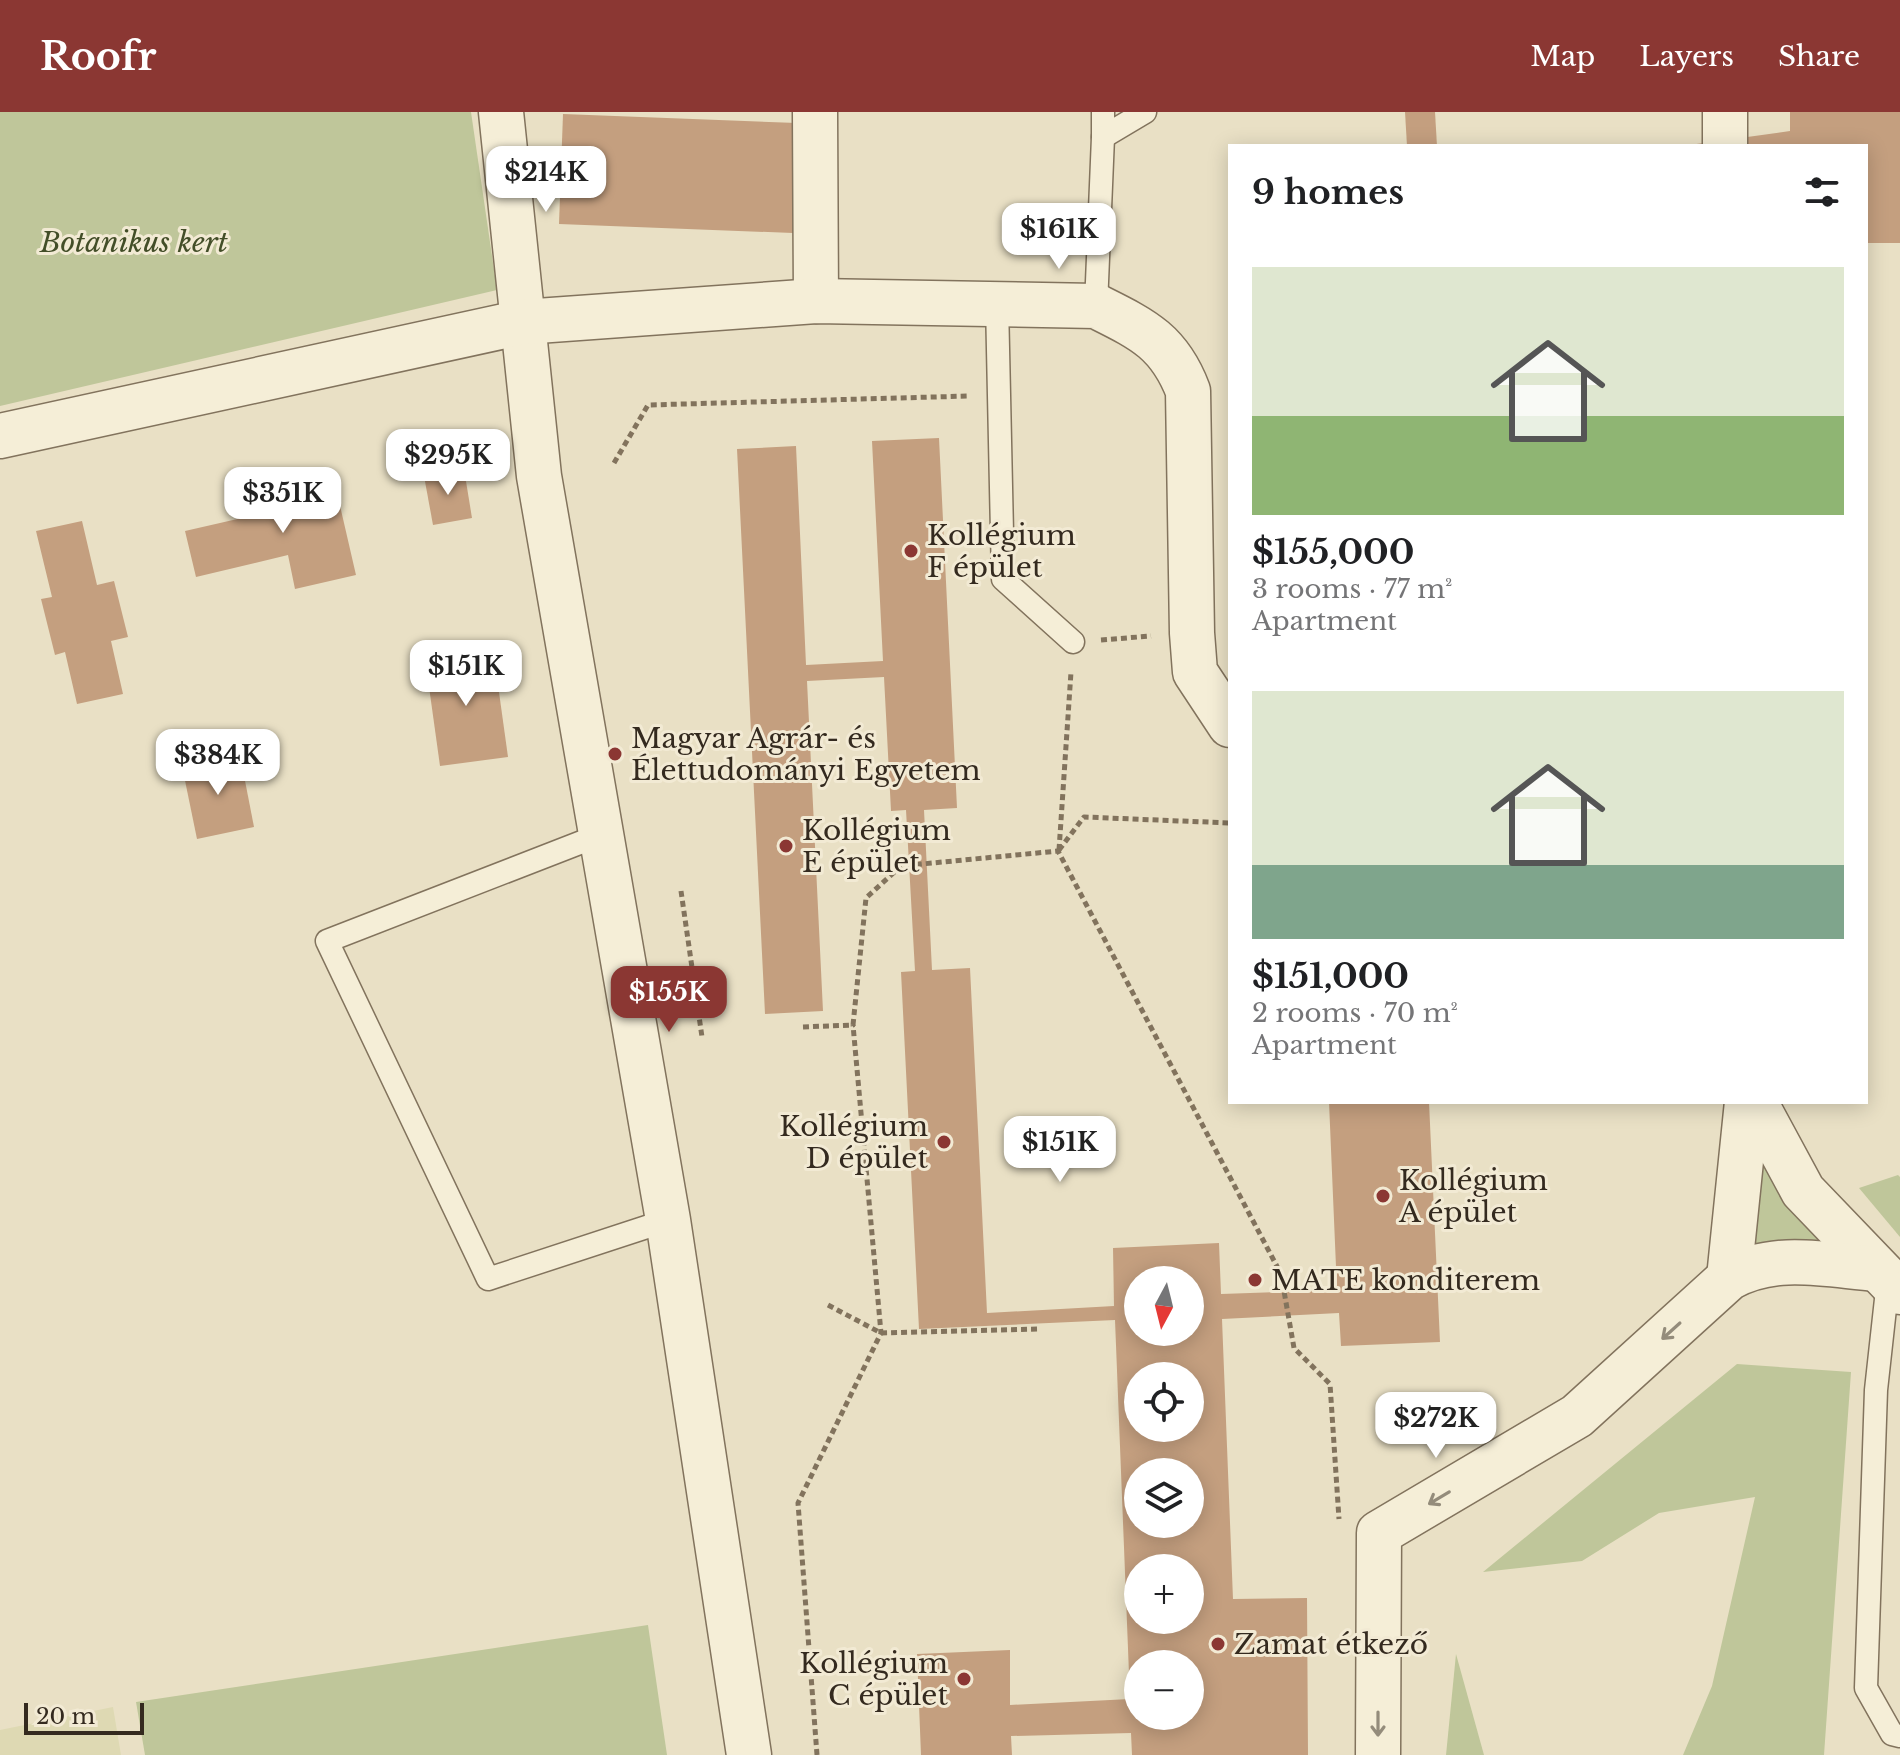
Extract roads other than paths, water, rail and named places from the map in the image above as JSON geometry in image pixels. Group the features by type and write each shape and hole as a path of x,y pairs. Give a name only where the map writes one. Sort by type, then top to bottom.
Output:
{"street":[{"path":"501,112 539,476 668,1220 749,1755"},
{"path":"815,112 816,301"},
{"path":"1725,112 1725,144"},
{"path":"0,436 523,322 816,301 1096,306 1137,326 1162,344 1178,364 1188,391 1195,672 1228,722"},
{"path":"1729,1278 1747,1104"},
{"path":"1756,1104 1803,1191 1888,1280"},
{"path":"1378,1755 1379,1533 1577,1416 1729,1278 1768,1262 1888,1280"}],"lane":[{"path":"1096,306 1103,112"},
{"path":"1103,137 1145,112"},
{"path":"997,303 1003,579 1073,642"},
{"path":"600,835 327,941 488,1279 668,1220"},
{"path":"1888,1280 1876,1390 1866,1688 1892,1734 1900,1736"}],"place":[{"name":"Kollégium F épület","path":"911,551"},
{"name":"Magyar Agrár- és Élettudományi Egyetem","path":"615,754"},
{"name":"Kollégium E épület","path":"786,846"},
{"name":"Kollégium D épület","path":"944,1142"},
{"name":"Kollégium A épület","path":"1383,1196"},
{"name":"MATE konditerem","path":"1255,1280"},
{"name":"Zamat étkező","path":"1218,1644"},
{"name":"Kollégium C épület","path":"964,1679"}],"park label":[{"name":"Botanikus kert","path":"134,242"}]}
